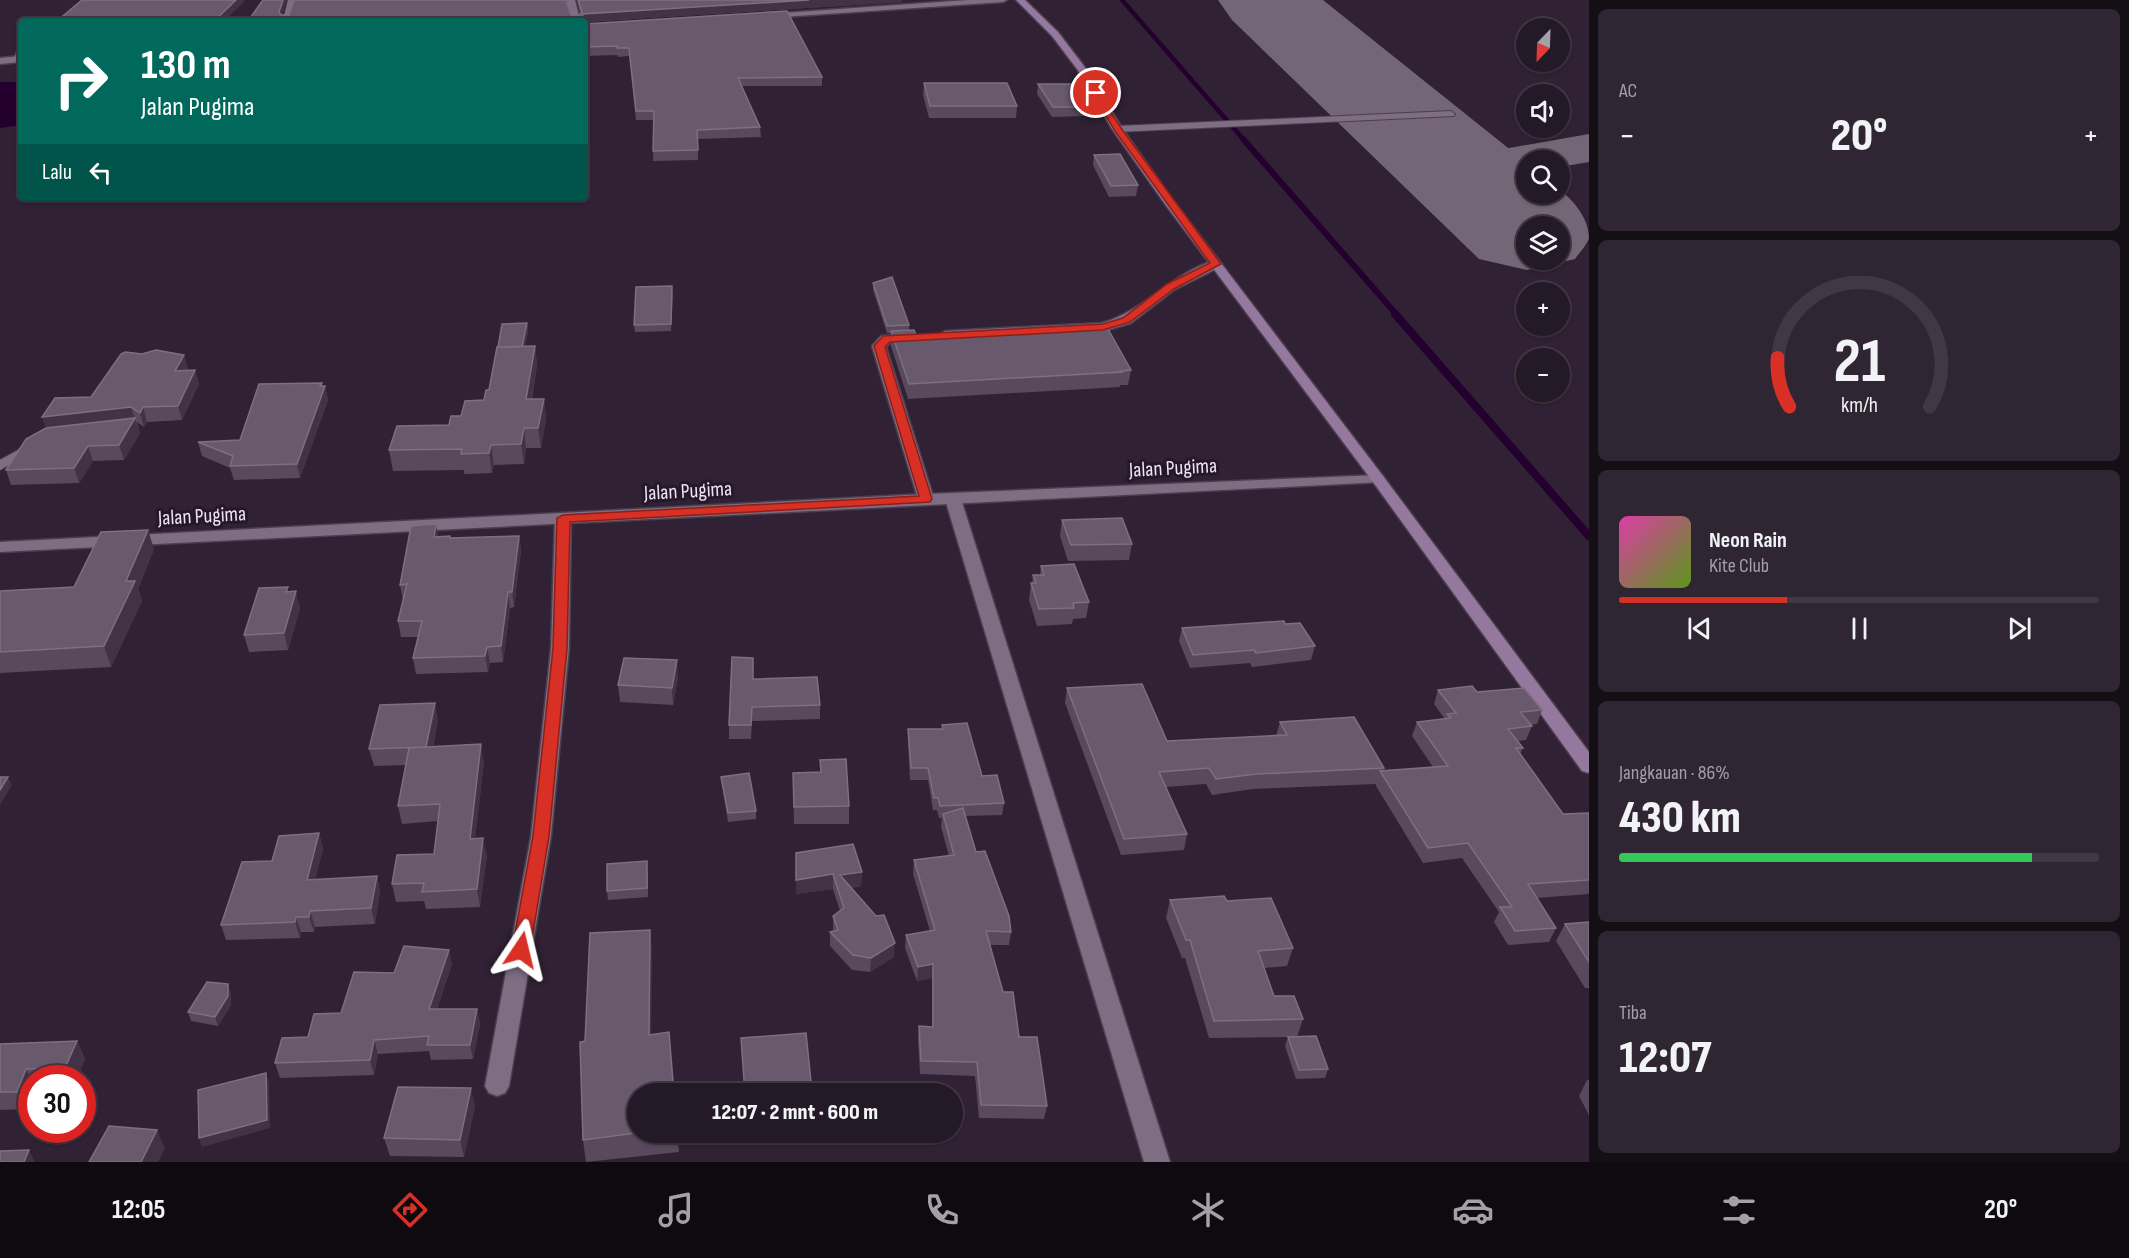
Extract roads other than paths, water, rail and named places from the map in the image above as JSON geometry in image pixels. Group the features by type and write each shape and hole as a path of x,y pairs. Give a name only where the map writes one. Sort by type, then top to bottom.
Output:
{"main road":[{"path":"1020,0 1055,34 1081,68 1118,129 1216,264 1378,479 1589,766"}],"street":[{"path":"572,0 575,18"},
{"path":"755,17 1003,0"},
{"path":"0,61 18,59"},
{"path":"926,499 883,363 879,346 886,339 1103,327 1126,320 1170,286 1216,264"},
{"name":"Jalan Pugima","path":"0,547 926,499 1378,479"},
{"path":"953,499 1156,1162"},
{"path":"497,1086 541,836 560,648 563,518"}],"lane":[{"path":"288,18 292,0"},
{"path":"1118,129 1451,114"},
{"path":"0,466 38,443"}],"waterway":[{"path":"1122,0 1244,140"},
{"path":"1243,139 1397,315"},
{"path":"1395,314 1589,536"}]}
